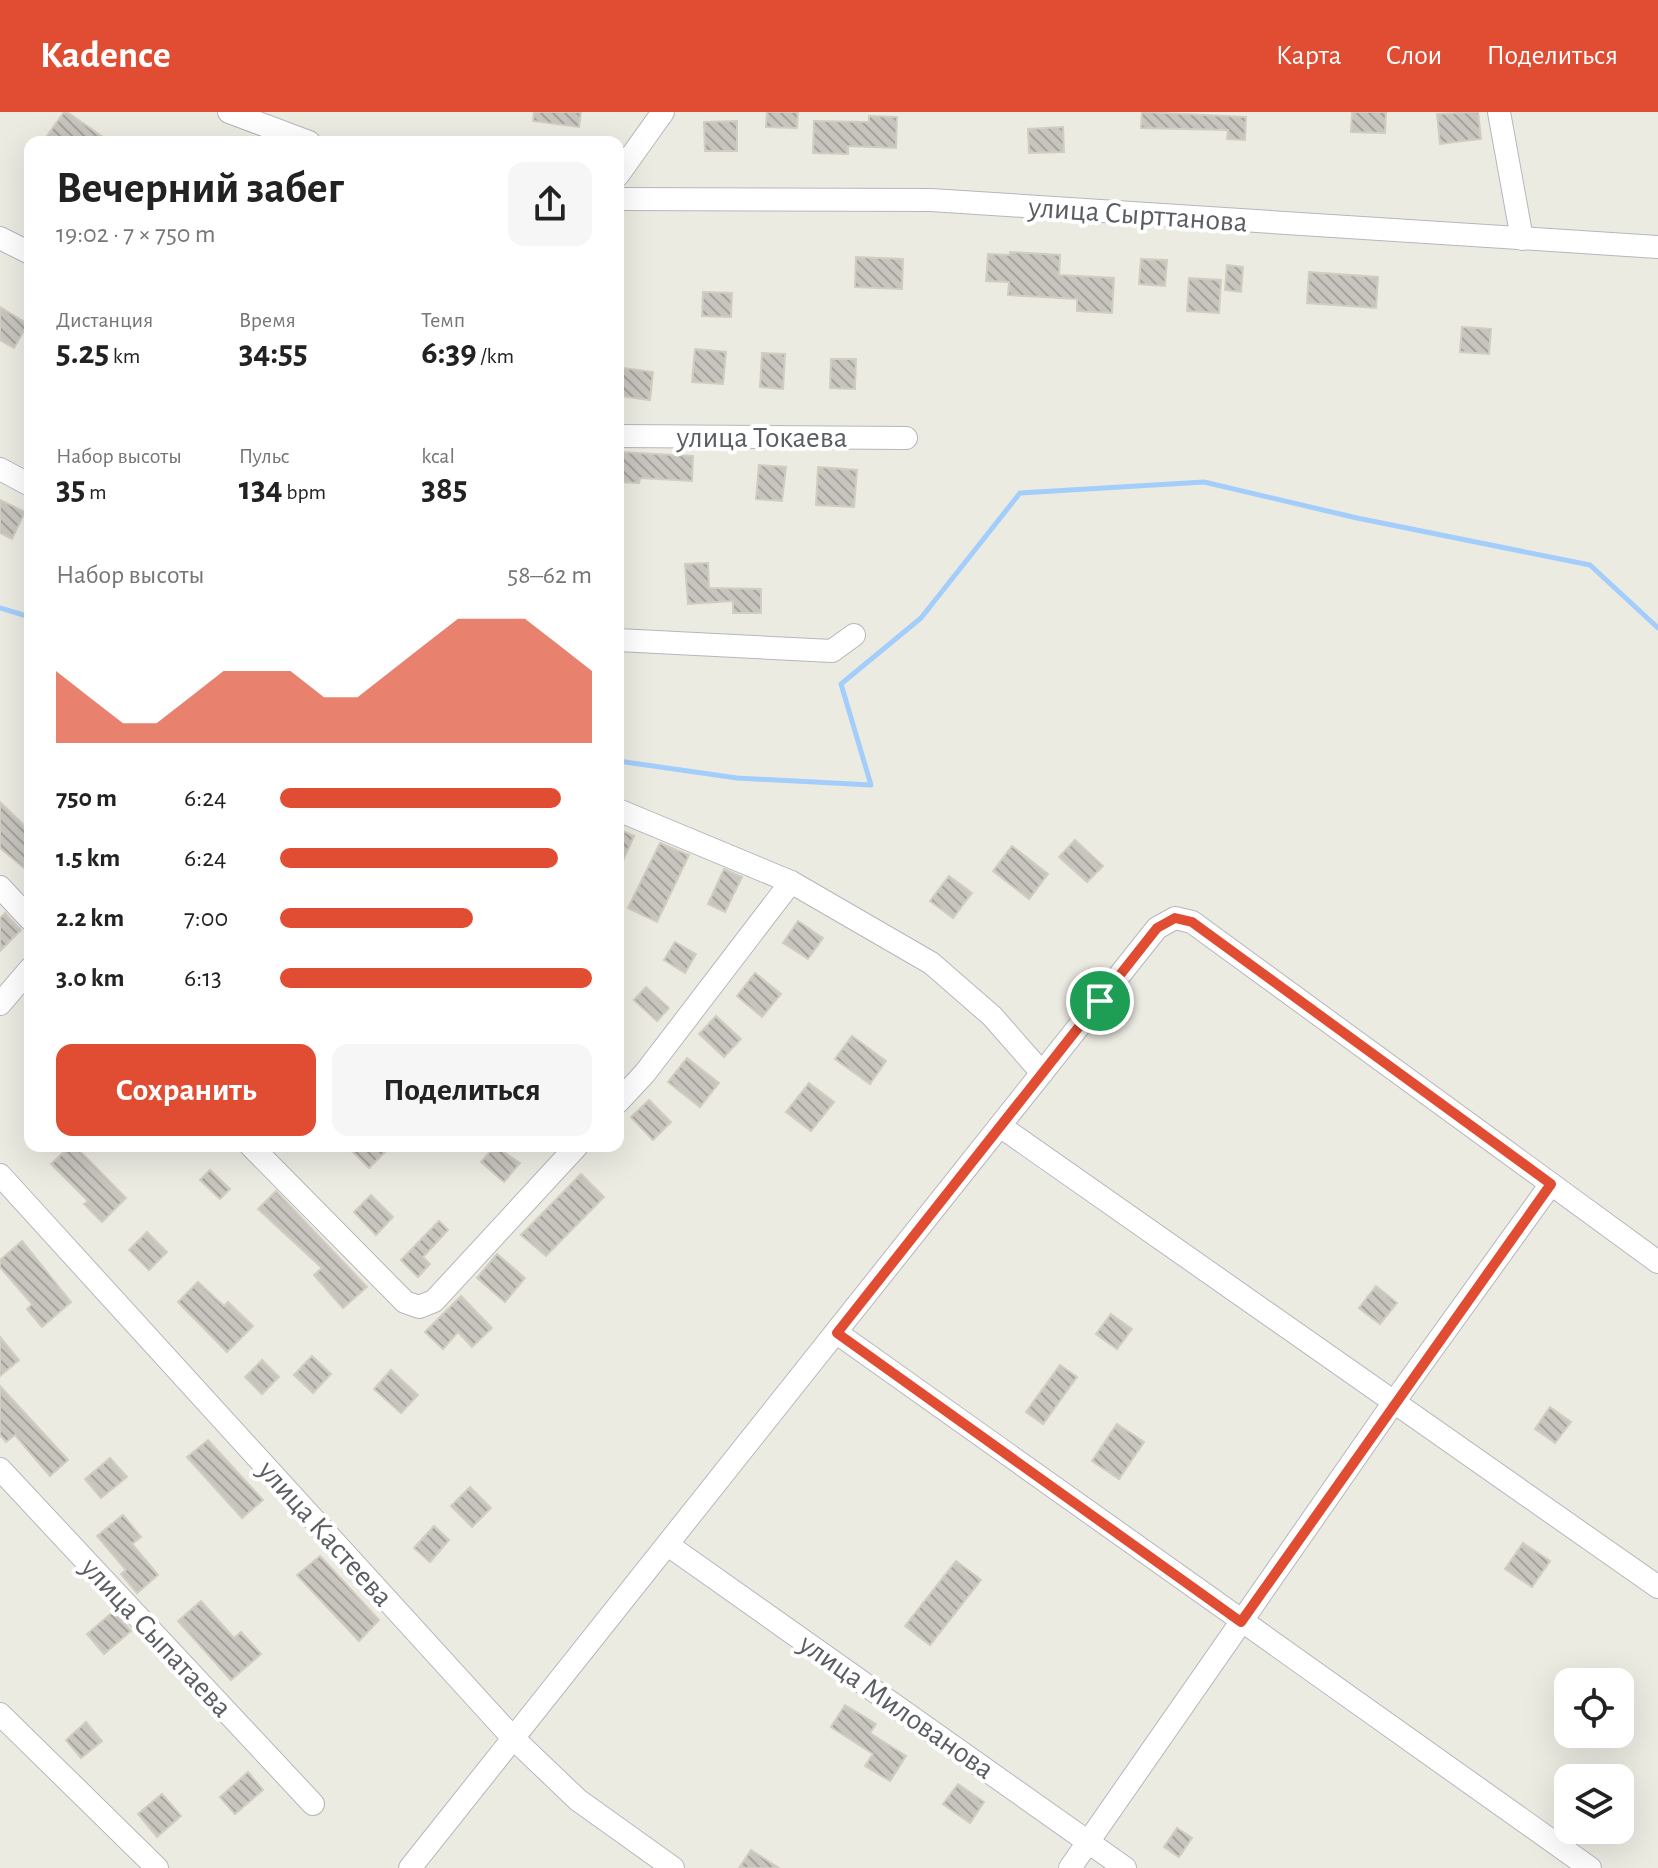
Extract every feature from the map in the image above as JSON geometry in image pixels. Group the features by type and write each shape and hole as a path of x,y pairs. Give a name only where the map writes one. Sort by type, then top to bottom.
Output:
{"street":[{"path":"229,112 293,136"},
{"path":"624,167 663,112"},
{"path":"1499,112 1522,239"},
{"name":"улица Сырттанова","path":"624,199 931,200 1658,247"},
{"path":"0,238 24,250"},
{"name":"улица Токаева","path":"624,436 906,438"},
{"path":"0,469 24,482"},
{"path":"624,640 832,651 854,635"},
{"path":"624,812 791,882 931,963 992,1016 1042,1073"},
{"path":"624,1096 645,1073 791,882"},
{"path":"0,887 24,913"},
{"path":"410,1868 1157,928 1175,918 1192,922 1658,1262"},
{"path":"0,1004 24,976"},
{"path":"1000,1126 1658,1587"},
{"path":"257,1152 405,1302 419,1307 434,1301 571,1152"},
{"name":"улица Кастеева","path":"0,1175 512,1737 578,1800 673,1868"},
{"path":"1070,1868 1394,1402 1551,1184"},
{"path":"837,1333 1590,1868"},
{"name":"улица Сыпатаева","path":"0,1469 313,1804"},
{"name":"улица Милованова","path":"668,1545 1125,1868"},
{"path":"0,1714 157,1868"}],"building":[{"path":"67,112 101,136 47,136"},
{"path":"534,112 581,112 579,127 533,121"},
{"path":"767,112 798,112 797,128 766,127"},
{"path":"1142,112 1246,117 1245,140 1227,139 1228,130 1141,128"},
{"path":"1352,112 1386,112 1385,133 1351,132"},
{"path":"1478,112 1481,139 1440,144 1437,114"},
{"path":"869,116 897,117 896,148 848,146 848,154 813,153 814,121 869,122"},
{"path":"737,121 737,151 705,151 704,122"},
{"path":"1063,127 1064,152 1029,153 1028,129"},
{"path":"1010,252 1060,255 1059,275 1114,278 1112,313 1077,311 1077,299 1008,295 1009,282 986,281 988,254 1010,255"},
{"path":"856,257 903,259 902,289 855,287"},
{"path":"1141,259 1167,260 1165,286 1139,284"},
{"path":"1227,265 1243,267 1241,292 1225,290"},
{"path":"1309,272 1378,277 1376,308 1307,303"},
{"path":"1189,278 1221,280 1219,313 1187,311"},
{"path":"703,292 732,293 731,317 702,316"},
{"path":"0,307 24,322 24,331 14,348 0,340"},
{"path":"1462,327 1491,329 1489,354 1460,352"},
{"path":"695,349 726,352 723,384 692,382"},
{"path":"762,353 785,354 783,389 760,387"},
{"path":"831,359 856,359 855,389 830,388"},
{"path":"624,368 653,372 650,400 624,397"},
{"path":"624,452 693,456 692,481 640,478 639,483 624,482"},
{"path":"759,465 786,467 782,501 756,499"},
{"path":"818,467 857,470 854,507 816,505"},
{"path":"0,500 24,514 12,539 0,533"},
{"path":"708,563 709,588 761,589 761,613 733,613 733,601 688,604 685,564"},
{"path":"0,802 24,825 24,868 0,848"},
{"path":"624,832 634,836 624,858"},
{"path":"1075,840 1103,866 1087,882 1059,857"},
{"path":"660,843 689,855 657,922 628,908"},
{"path":"1012,846 1048,874 1029,899 993,871"},
{"path":"724,869 742,877 725,912 708,904"},
{"path":"949,876 972,893 953,918 930,901"},
{"path":"5,913 21,930 0,951 0,918"},
{"path":"798,921 823,938 808,959 783,943"},
{"path":"675,942 696,954 685,973 664,960"},
{"path":"755,973 781,994 762,1017 737,996"},
{"path":"646,987 669,1008 657,1021 634,1000"},
{"path":"716,1016 741,1039 724,1057 699,1034"},
{"path":"852,1036 886,1061 870,1084 835,1059"},
{"path":"687,1058 719,1083 700,1107 668,1082"},
{"path":"809,1083 834,1102 811,1131 786,1112"},
{"path":"649,1100 671,1122 653,1140 631,1117"},
{"path":"64,1152 81,1152 126,1198 102,1222 84,1204 88,1201 51,1164"},
{"path":"353,1152 385,1152 369,1168"},
{"path":"490,1152 504,1152 520,1163 504,1182 481,1162"},
{"path":"210,1170 230,1189 220,1199 200,1180"},
{"path":"581,1174 604,1197 546,1256 521,1235"},
{"path":"276,1191 367,1287 343,1308 314,1275 322,1268 258,1209"},
{"path":"371,1195 393,1217 376,1235 354,1212"},
{"path":"439,1221 448,1230 423,1257 430,1264 418,1277 401,1260"},
{"path":"147,1232 167,1252 149,1270 129,1250"},
{"path":"22,1241 71,1302 42,1327 27,1309 32,1304 0,1267 0,1260"},
{"path":"497,1254 525,1278 505,1302 477,1278"},
{"path":"198,1282 224,1306 228,1302 253,1326 227,1352 178,1302"},
{"path":"1376,1286 1397,1303 1380,1324 1359,1308"},
{"path":"461,1296 492,1328 472,1347 458,1332 443,1349 425,1332"},
{"path":"1111,1314 1132,1329 1117,1349 1096,1334"},
{"path":"0,1337 19,1360 0,1376"},
{"path":"312,1356 331,1374 313,1393 294,1375"},
{"path":"262,1360 279,1377 262,1394 245,1377"},
{"path":"1060,1365 1077,1377 1043,1424 1026,1412"},
{"path":"391,1370 418,1395 401,1413 374,1389"},
{"path":"0,1386 68,1460 50,1476 15,1435 6,1442 0,1435"},
{"path":"1550,1407 1571,1422 1555,1443 1535,1429"},
{"path":"1117,1424 1144,1442 1119,1479 1092,1461"},
{"path":"208,1440 263,1500 242,1518 187,1457"},
{"path":"110,1458 127,1477 101,1498 85,1479"},
{"path":"470,1487 491,1508 472,1527 451,1506"},
{"path":"123,1515 141,1537 132,1544 158,1575 137,1593 121,1574 126,1570 97,1536"},
{"path":"434,1526 449,1540 430,1562 414,1548"},
{"path":"1523,1543 1550,1561 1532,1587 1505,1569"},
{"path":"320,1556 379,1620 359,1641 297,1575"},
{"path":"956,1561 981,1580 930,1645 905,1626"},
{"path":"201,1601 234,1638 241,1632 261,1654 231,1680 178,1621"},
{"path":"114,1611 131,1631 104,1654 87,1634"},
{"path":"845,1705 876,1724 870,1733 906,1756 890,1781 865,1766 873,1754 831,1727"},
{"path":"86,1722 102,1741 81,1758 66,1740"},
{"path":"248,1772 263,1790 235,1814 220,1797"},
{"path":"958,1784 984,1802 970,1823 943,1804"},
{"path":"162,1794 181,1816 157,1837 138,1814"},
{"path":"1177,1828 1192,1838 1179,1857 1164,1847"},
{"path":"751,1850 779,1868 739,1868"}],"waterway":[{"path":"624,762 737,778 871,785 841,684 921,618 1020,493 1204,482 1357,518 1590,565 1658,628"},
{"path":"0,608 24,615"}],"route":[{"path":"1175,918 1192,922 1551,1184 1241,1622 837,1333 1100,1001 1157,928 1175,918"}]}
